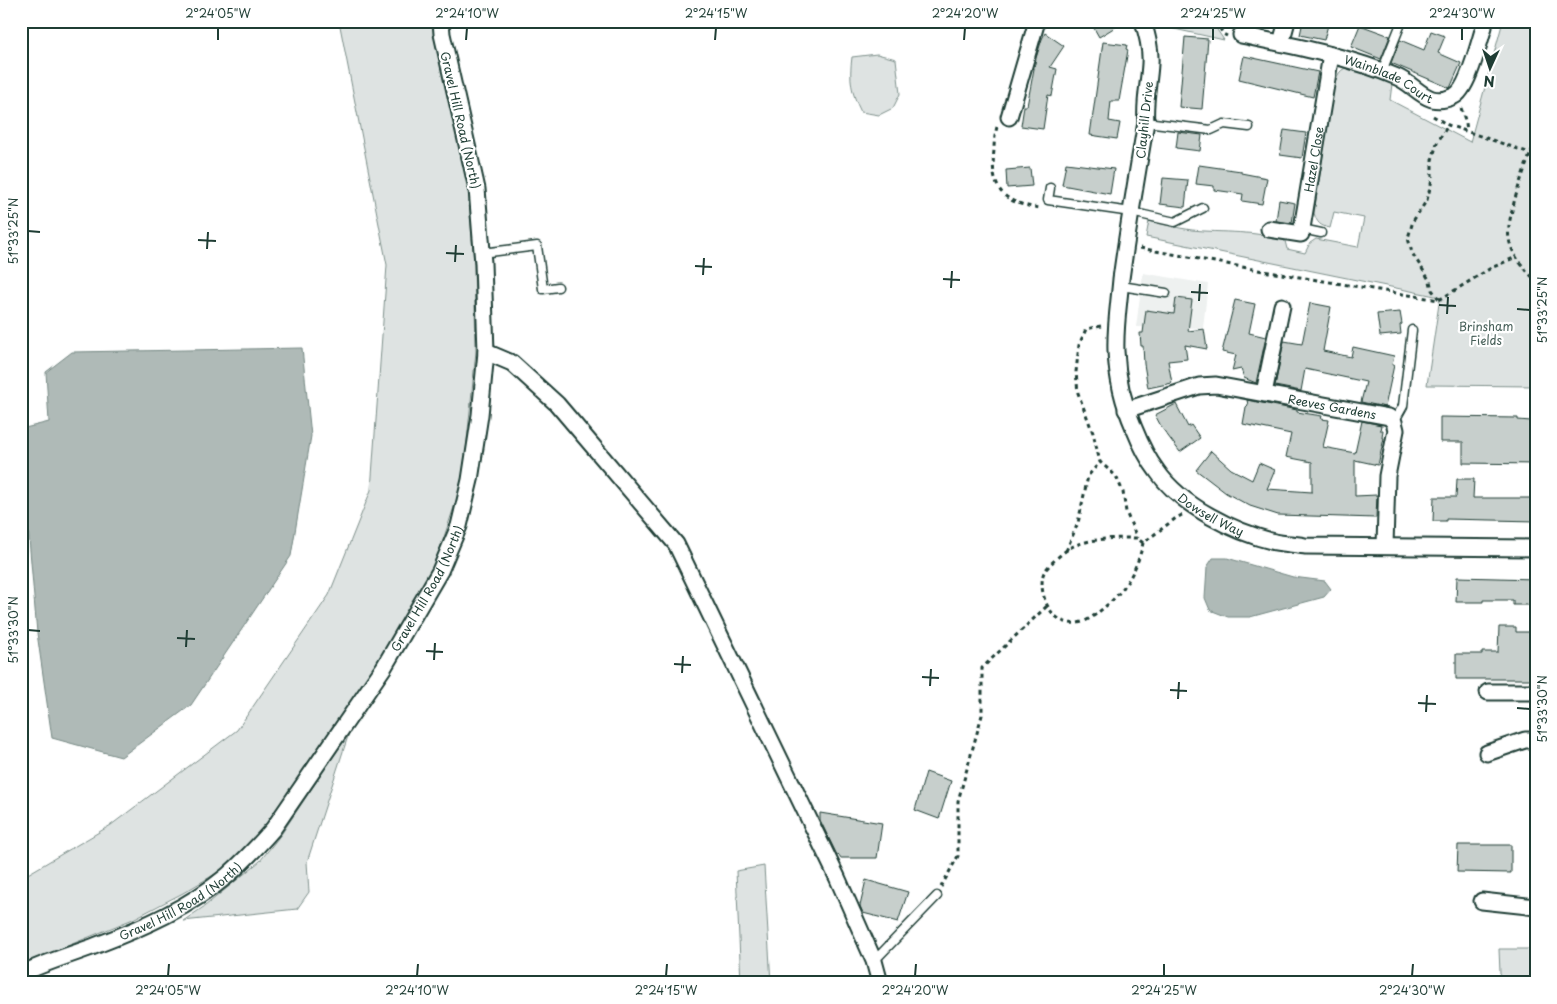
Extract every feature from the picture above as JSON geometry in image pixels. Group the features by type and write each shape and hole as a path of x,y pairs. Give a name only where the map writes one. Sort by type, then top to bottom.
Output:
{"street":[{"name":"Gravel Hill Road (North)","path":"21,974 42,964 96,946 151,923 197,897 227,876 252,853 273,828 384,667 440,571 459,526 470,480 480,416 486,352 477,189 442,34 441,21"},
{"path":"1004,120 1037,21"},
{"name":"Clayhill Drive","path":"1131,216 1146,122 1144,107 1150,62 1148,36 1143,21"},
{"path":"1281,43 1287,21"},
{"path":"1457,96 1465,84 1484,27 1484,21"},
{"name":"Wainblade Court","path":"1241,35 1359,62 1400,78 1421,94 1434,100 1457,96"},
{"name":"Hazel Close","path":"1302,229 1331,55"},
{"name":"Dowsell Way","path":"1131,216 1117,324 1116,350 1118,369 1126,410 1143,449 1157,472 1180,495 1198,509 1222,522 1248,534 1275,542 1305,546 1536,548"},
{"path":"1269,229 1301,234 1302,229"},
{"path":"1264,393 1282,306"},
{"path":"486,352 512,363 558,404 676,544 837,877 874,961 880,983"},
{"name":"Reeves Gardens","path":"1126,410 1199,386 1221,386 1389,417 1394,422 1396,430 1386,476 1385,546"},
{"path":"1488,692 1536,692"},
{"path":"1487,753 1525,740 1536,740"},
{"path":"1482,901 1536,907"}],"lane":[{"path":"1382,71 1402,21"},
{"path":"1146,122 1211,130 1224,124 1249,127"},
{"path":"1050,188 1048,200 1131,216 1175,222 1203,208"},
{"path":"1302,229 1321,233"},
{"path":"482,253 537,246 543,290 558,287"},
{"path":"1121,286 1166,292"},
{"path":"1394,422 1402,406 1412,330"},
{"path":"874,961 937,896"}],"path":[{"path":"1457,96 1467,131"},
{"path":"1004,120 996,131 992,167 996,185 1007,198 1022,206 1042,208"},
{"path":"1440,300 1432,290 1430,281 1412,253 1408,238 1413,221 1427,200 1432,180 1432,160 1437,143 1448,124"},
{"path":"1472,132 1530,153"},
{"path":"1536,141 1530,153 1510,218 1509,238 1516,257 1536,281"},
{"path":"1126,245 1269,272 1440,300 1491,268 1516,257"},
{"path":"1117,324 1086,328 1079,345 1076,372 1078,393 1091,426 1100,462 1116,476 1126,512 1137,538 1143,543"},
{"path":"1066,551 1078,523 1088,476 1100,462"},
{"path":"1137,538 1108,538 1075,545 1048,567 1043,575 1043,595 1052,614 1062,621 1078,623 1094,616 1114,599 1128,581 1140,556 1143,543 1176,518 1198,509"},
{"path":"937,896 958,856 958,801 982,715 982,668 1048,605"}],"shaded area":[{"path":"1143,273 1208,284 1203,328 1136,327"},
{"path":"302,348 311,436 291,556 191,705 121,757 52,738 37,633 21,444 21,429 49,422 46,372 72,352"},
{"path":"1213,558 1227,558 1293,577 1325,581 1331,589 1324,597 1250,617 1228,617 1210,610 1205,598 1207,567"}],"green space":[{"path":"339,21 434,21 468,188 474,263 476,351 463,480 435,564 377,663 262,834 227,867 183,893 133,919 21,965 21,878 111,825 237,730 329,595 371,490 387,265"},
{"path":"1169,21 1211,21 1224,40 1170,28"},
{"name":"Brinsham Fields","path":"1503,21 1536,21 1536,386 1427,385 1440,297 1146,237 1149,221 1192,230 1239,232 1275,237 1285,241 1287,249 1305,253 1310,243 1316,239 1358,247 1364,218 1334,212 1330,228 1319,224 1314,213 1333,90 1339,73 1348,67 1392,84 1390,100 1470,142"},
{"path":"877,54 896,59 900,94 893,108 879,115 861,112 853,92 851,79 852,57"},
{"path":"349,733 307,862 309,892 297,909 183,921 205,906 260,861 282,833"},
{"path":"764,866 771,983 741,983 736,871"},
{"path":"1499,949 1536,949 1536,983 1507,983 1500,973"}],"building":[{"path":"1090,21 1125,21 1099,37"},
{"path":"1303,21 1329,21 1324,40 1300,35"},
{"path":"1360,25 1390,36 1381,59 1351,47"},
{"path":"1431,31 1445,36 1438,53 1461,63 1450,88 1391,63 1400,40 1424,50"},
{"path":"1045,33 1064,46 1050,67 1057,69 1052,96 1048,95 1043,129 1021,126 1024,106 1027,106 1036,58"},
{"path":"1185,37 1208,39 1202,109 1179,107"},
{"path":"1103,42 1127,45 1126,49 1128,50 1119,101 1111,101 1109,121 1120,123 1117,139 1090,135"},
{"path":"1244,56 1318,72 1313,97 1239,79"},
{"path":"1284,130 1306,133 1302,158 1280,155"},
{"path":"1178,132 1202,135 1200,151 1176,148"},
{"path":"1066,163 1114,169 1110,194 1062,185"},
{"path":"1199,165 1241,171 1241,173 1267,178 1262,204 1242,201 1243,194 1214,190 1214,186 1196,184"},
{"path":"1030,168 1032,186 1007,188 1006,170"},
{"path":"1163,178 1188,180 1185,207 1160,204"},
{"path":"1279,200 1295,203 1292,223 1276,221"},
{"path":"1176,298 1192,300 1188,331 1204,329 1207,349 1185,345 1187,359 1168,361 1172,383 1148,388 1140,333 1143,333 1146,310 1174,314"},
{"path":"1235,300 1255,304 1249,333 1266,337 1256,383 1244,378 1241,369 1232,371 1236,355 1222,352"},
{"path":"1310,303 1331,307 1323,351 1351,357 1353,347 1394,356 1392,365 1394,365 1385,407 1361,402 1366,382 1305,369 1301,391 1275,386 1284,341 1302,344"},
{"path":"1400,312 1401,334 1380,336 1377,314"},
{"path":"1247,400 1322,416 1321,419 1329,420 1323,447 1355,453 1362,421 1381,425 1380,430 1383,430 1382,438 1384,438 1378,465 1355,460 1355,496 1377,495 1376,518 1278,515 1250,506 1226,493 1196,470 1211,451 1231,469 1252,480 1259,463 1275,470 1267,489 1312,492 1312,462 1286,457 1291,434 1243,424 1248,405"},
{"path":"1176,404 1188,427 1191,425 1200,438 1180,452 1155,415"},
{"path":"1440,417 1518,418 1518,420 1531,421 1530,449 1536,449 1536,464 1463,463 1463,442 1440,442"},
{"path":"1457,479 1474,479 1473,498 1536,498 1536,521 1446,519 1446,521 1433,521 1434,497 1456,497"},
{"path":"1457,577 1536,579 1536,605 1513,605 1513,600 1456,602"},
{"path":"1499,627 1516,627 1516,632 1536,632 1536,650 1533,650 1533,679 1456,679 1456,654 1498,652"},
{"path":"926,772 951,781 939,819 915,810"},
{"path":"820,813 882,823 877,858 840,858 820,820"},
{"path":"1458,845 1511,845 1511,873 1457,872"},
{"path":"866,880 908,892 898,922 863,913 860,906"}]}
